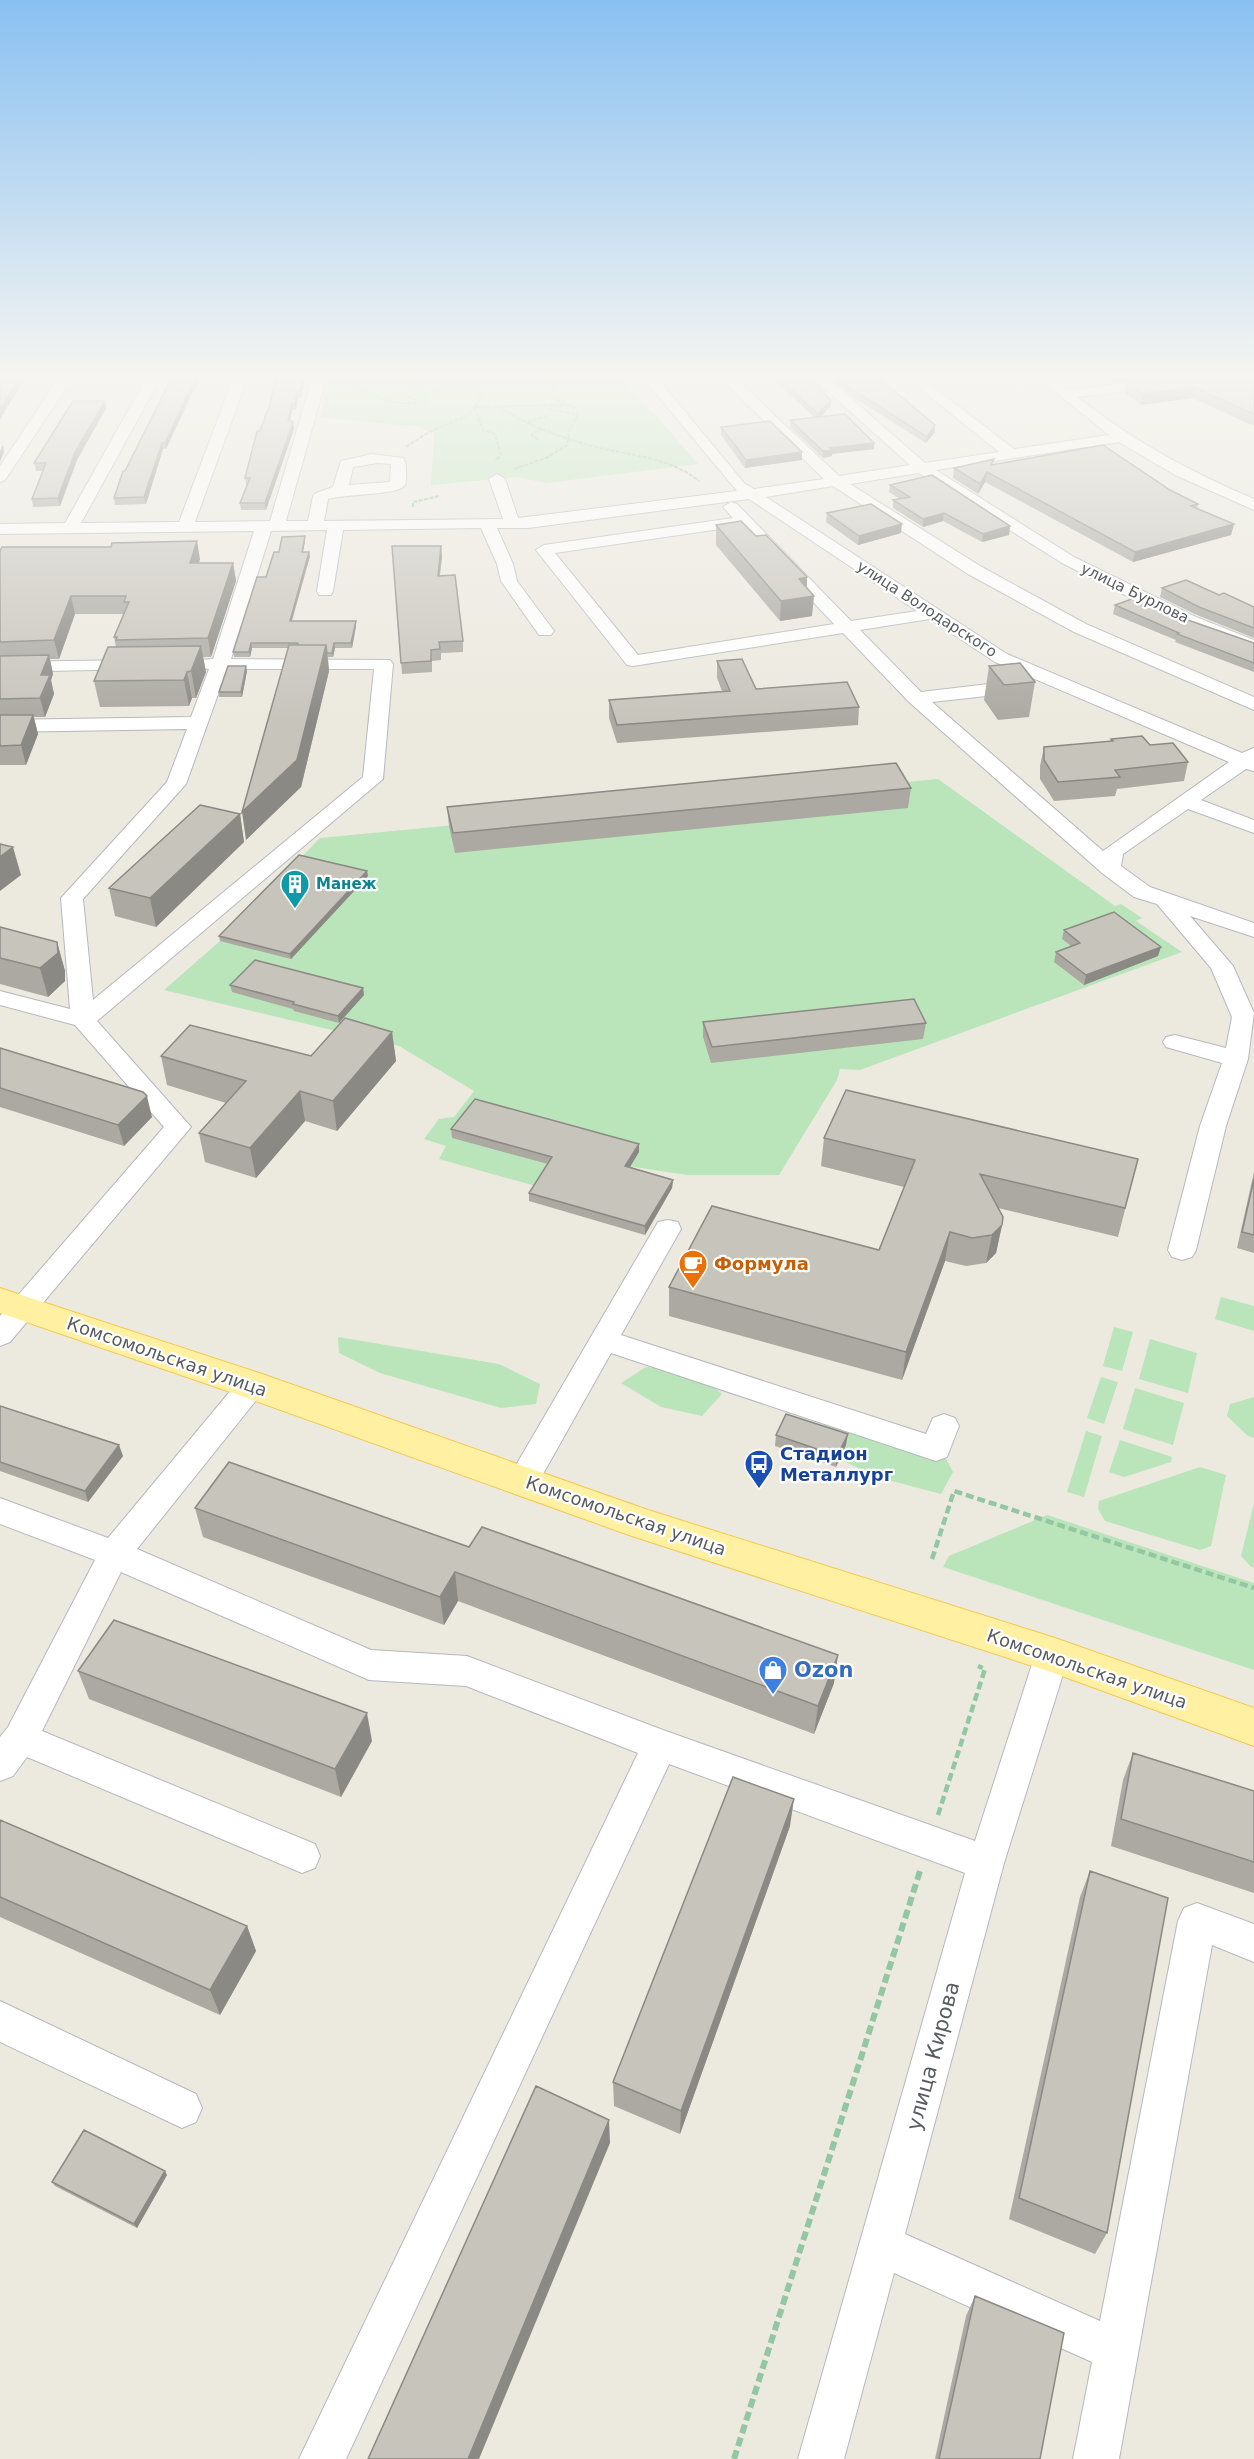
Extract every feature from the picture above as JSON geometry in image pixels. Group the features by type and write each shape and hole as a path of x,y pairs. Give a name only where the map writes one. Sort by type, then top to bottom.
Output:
{"main road":[{"name":"Комсомольская улица","path":"8,1315 252,1385 643,1524 1052,1655 1254,1727"}],"street":[{"path":"70,528 89,494"},
{"path":"185,527 197,494"},
{"path":"83,1020 72,898 176,784 282,494"},
{"path":"315,525 321,496 328,494"},
{"path":"505,494 520,523 633,661 934,613"},
{"path":"0,529 520,523 753,494"},
{"name":"улица Володарского","path":"753,494 784,517 1001,658 1250,760"},
{"path":"855,494 974,570 1080,628 1254,704"},
{"name":"улица Бурлова","path":"963,494 1068,560 1190,621 1254,646"},
{"path":"1230,494 1254,505"},
{"path":"722,498 916,698 1110,868 1142,892 1254,930"},
{"path":"544,550 744,521"},
{"path":"487,524 505,564 509,581 545,631"},
{"path":"325,591 336,525"},
{"path":"0,667 151,664"},
{"path":"83,1020 374,779 384,664 186,664"},
{"path":"916,698 1056,682"},
{"path":"0,726 198,723"},
{"path":"1110,868 1113,851 1250,760"},
{"path":"1186,801 1254,827"},
{"path":"1166,902 1222,966 1244,1017 1236,1059 1213,1126 1182,1250"},
{"path":"0,998 83,1020 178,1127 8,1315"},
{"path":"1175,1042 1236,1059"},
{"path":"523,1481 668,1229"},
{"path":"604,1340 936,1449 944,1426"},
{"path":"252,1385 114,1554 10,1752 302,1856"},
{"path":"0,1511 114,1554 369,1665 467,1671 660,1745 986,1863"},
{"name":"улица Кирова","path":"821,2459 986,1863 1052,1655"},
{"path":"322,2459 660,1745"},
{"path":"1096,2459 1197,1921 1254,1943"},
{"path":"0,2021 182,2108"},
{"path":"881,2245 1115,2350"}],"path":[{"path":"413,512 413,502 439,496"},
{"path":"932,1558 954,1491 1254,1588"},
{"path":"734,2459 985,1669 974,1664"}],"green space":[{"path":"938,779 1115,906 1121,904 1142,918 1136,921 1182,952 860,1070 840,1069 837,1080 779,1175 687,1175 560,1156 539,1187 439,1159 446,1146 424,1139 439,1119 454,1117 474,1091 399,1046 164,990 220,941 320,838"},
{"path":"1221,1297 1254,1306 1254,1331 1215,1319"},
{"path":"1114,1327 1133,1332 1122,1371 1103,1366"},
{"path":"338,1337 499,1364 540,1384 536,1404 501,1408 380,1373 339,1353"},
{"path":"1150,1339 1197,1353 1188,1393 1139,1379"},
{"path":"646,1367 687,1373 703,1380 722,1394 702,1416 661,1407 621,1383"},
{"path":"1101,1377 1118,1382 1104,1424 1087,1418"},
{"path":"1135,1388 1184,1403 1173,1445 1123,1429"},
{"path":"1254,1397 1254,1438 1248,1436 1227,1416 1230,1404"},
{"path":"842,1424 946,1459 953,1472 941,1494 877,1477 818,1449 809,1426"},
{"path":"1086,1431 1102,1436 1084,1497 1067,1492"},
{"path":"1120,1440 1172,1457 1171,1462 1124,1477 1109,1472"},
{"path":"1200,1467 1226,1475 1211,1546 1200,1550 1105,1521 1098,1509 1099,1501"},
{"path":"1254,1503 1254,1568 1241,1556"},
{"path":"1047,1515 1254,1583 1254,1670 943,1567 949,1556"}],"building":[{"path":"34,494 60,494 58,498 32,499"},
{"path":"115,494 145,494 144,497 114,498"},
{"path":"244,494 268,494 265,503 240,503"},
{"path":"905,494 961,494 1010,526 983,534 944,513 923,519 893,500 910,497"},
{"path":"1027,494 1178,494 1198,504 1191,506 1234,524 1135,552"},
{"path":"871,504 902,524 859,536 827,513"},
{"path":"741,521 756,536 766,535 807,577 799,579 814,596 781,601 716,525"},
{"path":"305,536 302,552 309,552 290,621 356,621 351,643 334,643 332,653 327,653 326,645 297,645 298,643 251,643 249,652 233,652 257,577 266,577 274,552 279,552 282,537"},
{"path":"197,541 190,563 233,563 208,638 116,640 117,637 114,637 129,602 124,602 126,596 71,596 54,640 0,642 0,551 2,547 111,547 112,543"},
{"path":"392,546 441,546 438,576 455,575 463,641 439,642 440,649 431,650 431,661 401,663"},
{"path":"1186,580 1219,595 1224,593 1254,607 1254,628 1199,607 1162,588"},
{"path":"1140,596 1185,619 1254,643 1254,663 1177,634 1179,633 1115,605"},
{"path":"289,645 326,645 297,760 242,812"},
{"path":"201,646 191,671 187,672 184,680 94,681 108,647"},
{"path":"49,655 41,675 50,675 40,698 0,699 0,656"},
{"path":"742,659 756,689 847,682 859,707 617,725 609,700 730,691 717,661"},
{"path":"1020,663 1035,682 1004,685 989,666"},
{"path":"228,666 246,666 241,692 219,692"},
{"path":"0,715 33,715 21,745 0,746"},
{"path":"1142,736 1150,745 1173,743 1188,762 1115,770 1120,777 1058,782 1044,760 1044,747"},
{"path":"896,763 911,788 453,833 447,807"},
{"path":"200,805 240,814 150,898 109,888"},
{"path":"0,844 13,847 0,857"},
{"name":"Манеж","path":"299,855 367,871 290,954 219,936"},
{"path":"1114,912 1161,947 1086,975 1056,952 1080,943 1064,930"},
{"path":"0,927 57,942 58,953 40,968 0,958"},
{"path":"255,960 363,988 338,1016 230,985"},
{"path":"914,999 926,1023 712,1047 703,1022"},
{"path":"345,1018 392,1032 333,1101 300,1091 250,1148 199,1133 246,1081 161,1056 190,1025 311,1056"},
{"path":"0,1048 143,1092 147,1096 118,1125 0,1088"},
{"path":"846,1090 1138,1159 1125,1208 980,1174 1003,1217 1002,1225 992,1235 972,1238 950,1232 906,1352 669,1287 712,1206 879,1250 915,1160 824,1138"},
{"path":"475,1099 639,1144 625,1166 673,1180 645,1226 529,1193 552,1157 451,1129"},
{"path":"1254,1179 1254,1235 1242,1232"},
{"path":"0,1406 119,1445 85,1491 0,1462"},
{"path":"786,1414 848,1434 837,1456 776,1435"},
{"path":"229,1462 469,1547 482,1527 838,1655 818,1706 455,1572 440,1597 195,1508"},
{"path":"114,1620 367,1713 335,1769 78,1671"},
{"path":"1133,1753 1254,1791 1254,1862 1121,1819"},
{"path":"733,1777 794,1799 681,2111 613,2082"},
{"path":"0,1820 247,1926 210,1990 0,1897"},
{"path":"1090,1871 1168,1898 1107,2233 1019,2198"},
{"path":"536,2086 609,2120 468,2459 368,2459"},
{"path":"84,2130 165,2171 134,2224 52,2182"},
{"path":"975,2296 1064,2333 1040,2459 939,2459"}],"place":[{"name":"Манеж","path":"295,910"},
{"name":"Формула","path":"693,1290"},
{"name":"Стадион Металлург","path":"759,1490"},
{"name":"Ozon","path":"773,1696"}]}
